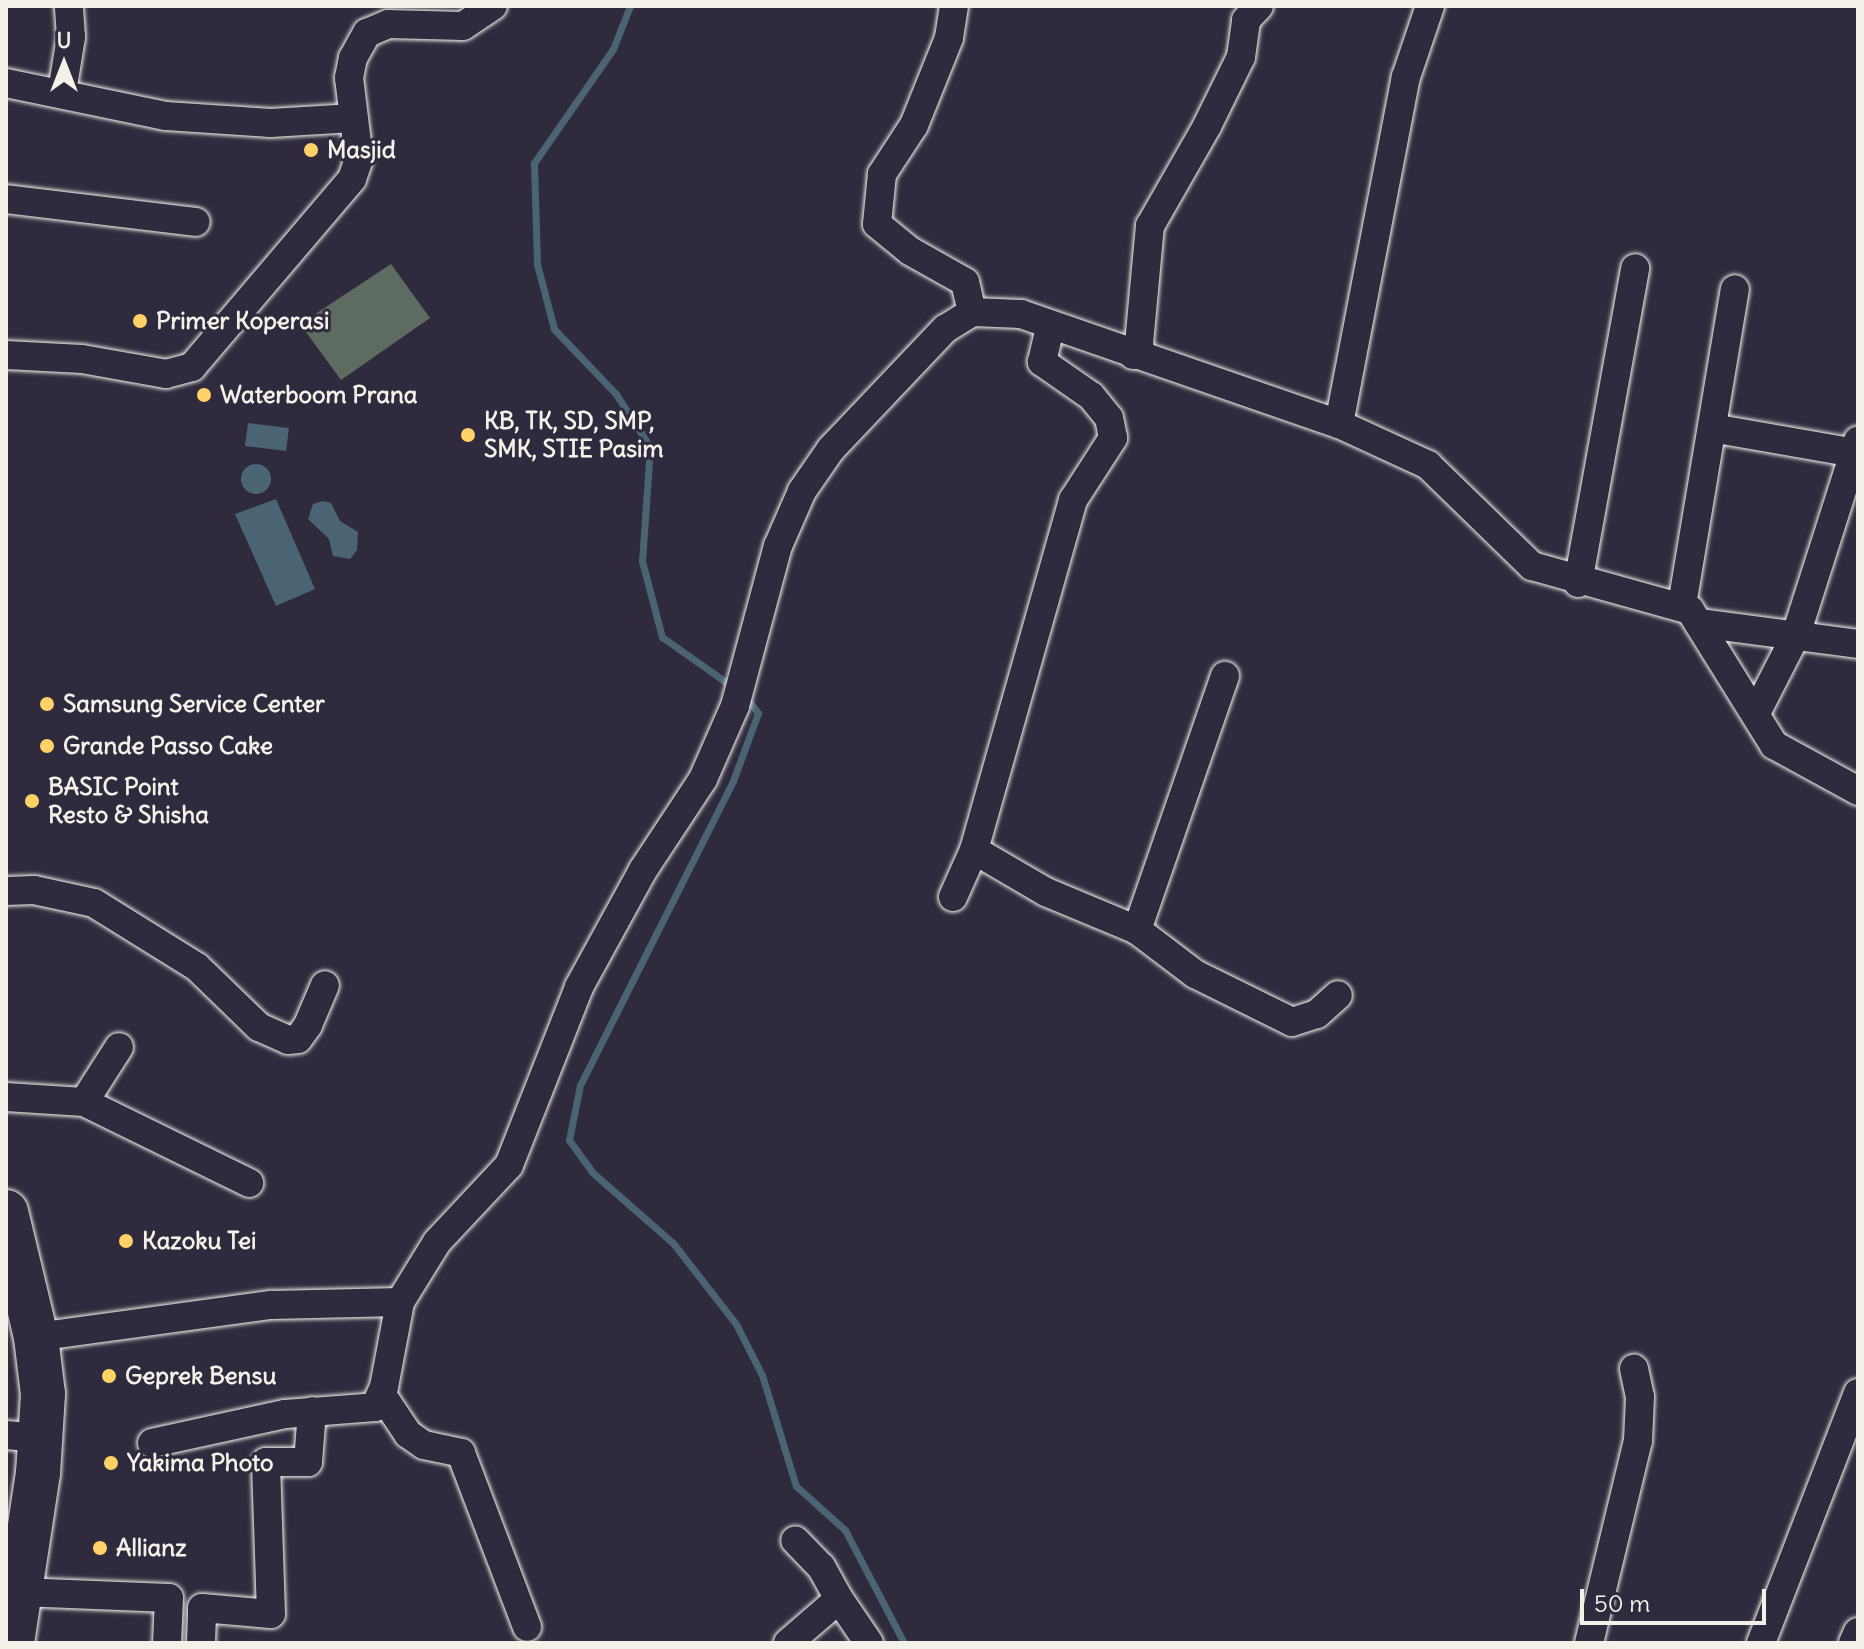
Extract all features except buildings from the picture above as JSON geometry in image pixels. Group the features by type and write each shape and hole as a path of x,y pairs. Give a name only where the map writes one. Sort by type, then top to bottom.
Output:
{"highway":[{"path":"6,1212 36,1337 43,1394 23,1436 20,1592 12,1643"}],"street":[{"path":"62,92 71,37 69,6"},
{"path":"6,355 82,359 166,374 192,367 352,179 359,159 351,68 367,33 388,24 463,26 493,6"},
{"path":"954,6 949,38 914,125 882,174 877,224 910,251 965,282 972,312"},
{"path":"1133,355 1139,344 1150,226 1207,126 1241,57 1246,20 1259,6"},
{"path":"1339,424 1406,77 1430,6"},
{"path":"6,83 62,92 166,116 271,123 353,118"},
{"path":"6,199 196,222"},
{"path":"1578,583 1635,268"},
{"path":"1735,289 1712,428 1690,614 1774,745 1858,791"},
{"path":"152,1443 312,1411 364,1411 375,1407 382,1395 400,1302 437,1242 509,1165 579,987 643,870 703,779 735,706 778,546 802,491 831,449 945,329 972,312 1021,314 1050,327 1339,424 1428,465 1532,566 1578,583 1690,614 1858,644"},
{"path":"953,897 974,850 1065,523 1082,483 1113,438 1109,418 1091,396 1042,362 1050,327"},
{"path":"1712,428 1857,447 1796,635 1756,713"},
{"path":"1137,930 1225,676"},
{"path":"974,850 1046,892 1137,930 1195,974 1292,1022 1317,1014 1338,995"},
{"path":"6,891 34,890 94,903 197,967 259,1027 288,1040 298,1039 308,1025 325,985"},
{"path":"84,1102 119,1047"},
{"path":"6,1097 84,1102 249,1183"},
{"path":"36,1337 271,1305 400,1302"},
{"path":"1589,1643 1638,1441 1640,1397 1634,1369"},
{"path":"1761,1643 1858,1393"},
{"path":"382,1395 408,1434 424,1445 461,1453 527,1627"},
{"path":"201,1643 202,1608 271,1614 266,1462 308,1462 312,1411"},
{"path":"795,1540 821,1567 869,1643"},
{"path":"20,1592 169,1598 167,1643"},
{"path":"788,1643 839,1599"},
{"path":"1853,1643 1858,1632"}],"green space":[{"path":"391,264 430,318 341,380 300,324"}],"water":[{"path":"248,423 289,428 286,451 245,446"},
{"path":"256,464 266,469 271,479 266,489 256,494 246,489 241,479 246,469"},
{"path":"276,499 315,589 276,606 235,514"},
{"path":"323,501 331,503 340,521 358,532 357,550 350,559 333,556 329,539 308,519 313,504"}],"waterway":[{"path":"630,6 613,49 534,163 537,264 554,329 616,394 650,447 642,561 662,637 733,687"},
{"path":"746,697 758,713 733,781 580,1085 569,1140 593,1173 673,1243 736,1324 762,1375 796,1486 845,1530 904,1643"}],"place":[{"name":"Masjid","path":"311,150"},
{"name":"Primer Koperasi","path":"140,321"},
{"name":"Waterboom Prana","path":"204,395"},
{"name":"KB, TK, SD, SMP, SMK, STIE Pasim","path":"468,435"},
{"name":"Samsung Service Center","path":"47,704"},
{"name":"Grande Passo Cake","path":"47,746"},
{"name":"BASIC Point Resto & Shisha","path":"32,801"},
{"name":"Kazoku Tei","path":"126,1241"},
{"name":"Geprek Bensu","path":"109,1376"},
{"name":"Yakima Photo","path":"111,1463"},
{"name":"Allianz","path":"100,1548"}]}
